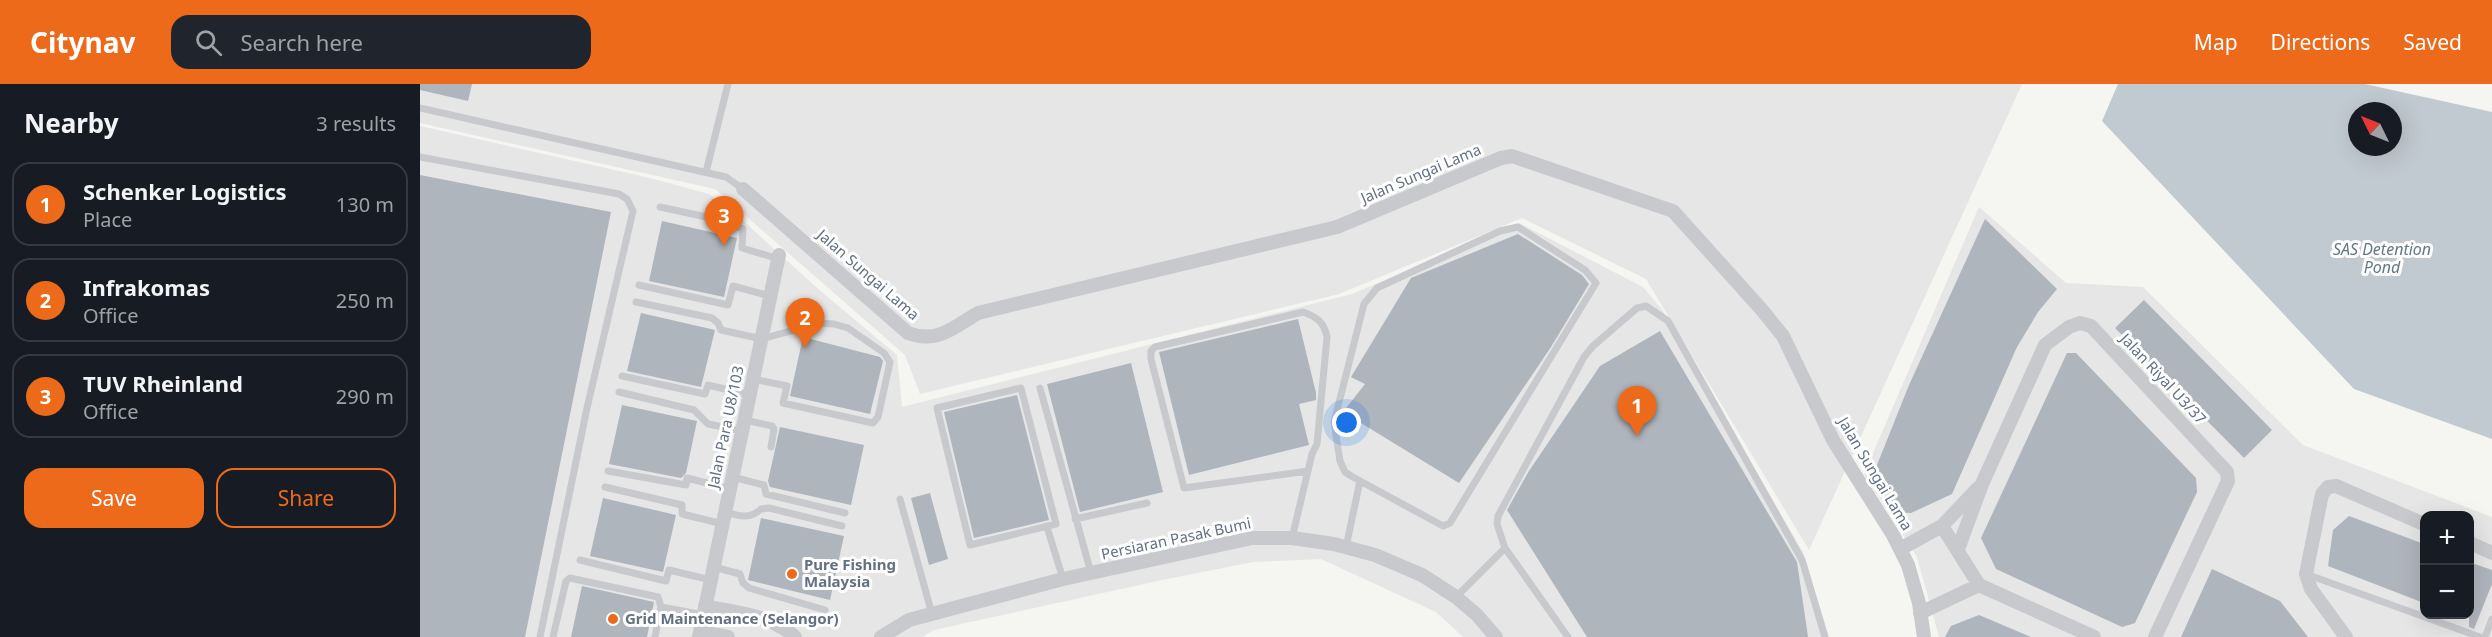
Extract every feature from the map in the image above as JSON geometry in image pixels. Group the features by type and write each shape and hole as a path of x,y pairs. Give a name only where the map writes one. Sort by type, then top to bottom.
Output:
{"street":[{"name":"Jalan Sungai Lama","path":"743,189 908,333 923,339 941,335 978,313 1337,227 1501,158 1512,156 1673,211 1783,336 1833,441 1908,565 1924,637"},
{"name":"Jalan Para U8/103","path":"728,637 700,635 779,257"},
{"name":"Jalan Riyal U3/37","path":"1958,549 1982,484 2045,345 2069,327 2080,323 2091,326 2227,472 2228,481 2155,637"},
{"path":"1900,549 1942,526 1982,484"},
{"path":"2346,637 2311,589 2306,574 2322,494 2328,487 2336,486 2420,522"},
{"path":"1942,526 1979,585 2094,637"},
{"name":"Persiaran Pasak Bumi","path":"881,637 909,620 1063,579 1252,538 1292,538 1346,547 1375,555 1422,575 1456,597 1477,615 1496,637"},
{"path":"2474,545 2492,553"},
{"path":"1920,614 1979,585"},
{"path":"704,611 767,620 787,629 795,637"}],"lane":[{"path":"706,172 728,84"},
{"path":"420,108 726,177 743,189"},
{"path":"420,157 619,194 627,199 633,211 587,408 540,637"},
{"path":"660,207 716,219 743,229 742,248 779,257"},
{"path":"1518,227 1592,276 1596,283 1450,523 1443,526 1430,521 1360,481 1345,472 1340,461 1335,422 1364,304 1377,288 1500,231 1518,227"},
{"path":"639,285 728,305 733,286 770,296"},
{"path":"636,302 712,318 721,330 762,339 819,323 834,324 848,328 884,352 890,362 878,417 873,423 783,403 787,386 753,379"},
{"path":"1568,637 1505,548 1497,524 1498,516 1584,357 1593,346 1637,308 1646,306 1668,321 1802,560 1825,637"},
{"path":"1292,538 1317,444 1327,337 1325,326 1303,312 1155,347 1151,351 1151,359 1184,489 1308,471"},
{"path":"622,376 705,394 708,384 750,395"},
{"path":"1021,388 1056,524 1047,527 970,545 937,408 1021,388"},
{"path":"1040,388 1091,573"},
{"path":"619,392 694,410 708,424 772,426 774,429 771,447"},
{"path":"608,471 686,485 687,478 764,485 766,494 844,513"},
{"path":"1346,547 1360,481"},
{"path":"605,487 682,505 681,514 724,518 747,517 754,515 760,508 769,508 842,526"},
{"path":"900,499 932,614"},
{"path":"1076,519 1147,503"},
{"path":"1047,527 1063,579"},
{"path":"1456,597 1505,548"},
{"path":"580,560 666,581 669,570 740,574 743,583 749,588 825,610"},
{"path":"2306,574 2480,637"},
{"path":"553,637 566,581 570,578 658,597 661,607 655,637"},
{"path":"661,607 704,611"},
{"path":"2485,637 2492,619"}],"shaded area":[{"path":"420,84 2022,84 1809,550 1646,279 1522,218 1339,294 920,394 905,355 715,189 420,123"},
{"path":"420,126 650,178 709,194 739,217 817,288 897,355 902,407 1352,294 1519,223 1643,287 1663,311 1803,552 1829,637 1463,637 1436,612 1321,559 1253,562 934,630 922,637 420,637"},
{"path":"1979,207 2066,283 2143,287 2303,445 2492,517 2492,637 1939,637 1917,557 1864,474"}],"water":[{"name":"SAS Detention Pond","path":"2118,84 2365,84 2492,112 2492,439 2354,389 2102,121"}],"building":[{"path":"420,84 472,84 468,101 420,90"},
{"path":"420,175 611,212 525,637 420,637"},
{"path":"1985,219 2057,289 2038,312 2017,347 1952,494 1911,513 1895,512 1873,475 1909,385"},
{"path":"662,221 737,238 724,297 649,281"},
{"path":"1518,234 1582,275 1589,284 1551,347 1459,483 1343,412 1365,384 1351,377 1411,278"},
{"path":"2144,300 2272,430 2244,458 2115,328"},
{"path":"641,313 715,330 701,387 627,371"},
{"path":"1298,319 1316,393 1316,400 1299,404 1309,445 1189,475 1159,352"},
{"path":"1660,331 1797,562 1808,637 1587,637 1507,510 1529,471 1600,366"},
{"path":"803,337 880,357 883,361 870,414 790,396"},
{"path":"2067,353 2076,353 2196,478 2197,492 2135,623 2122,627 1996,569 1981,538"},
{"path":"1131,363 1163,492 1080,512 1047,384"},
{"path":"1017,395 1049,520 974,538 944,412"},
{"path":"622,405 697,421 686,473 681,478 609,464"},
{"path":"780,427 864,445 851,505 770,487 768,481"},
{"path":"930,493 948,559 929,565 911,498"},
{"path":"603,498 676,515 663,572 590,556"},
{"path":"2349,516 2420,543 2420,601 2328,566 2333,530"},
{"path":"761,518 844,536 830,600 748,580"},
{"path":"2474,564 2492,570 2492,584 2474,629 2469,627 2469,619 2474,619"},
{"path":"2212,569 2280,601 2308,637 2181,637"},
{"name":"Grid Maintenance (Selangor)","path":"582,586 654,602 647,637 571,637"},
{"path":"1979,615 2031,637 1945,637 1951,626"}],"place":[{"name":"TUV Rheinland","path":"724,246"},
{"name":"Infrakomas","path":"805,348"},
{"name":"Schenker Logistics","path":"1637,436"},
{"name":"Pure Fishing Malaysia","path":"792,574"},
{"name":"Grid Maintenance (Selangor)","path":"613,619"}]}
